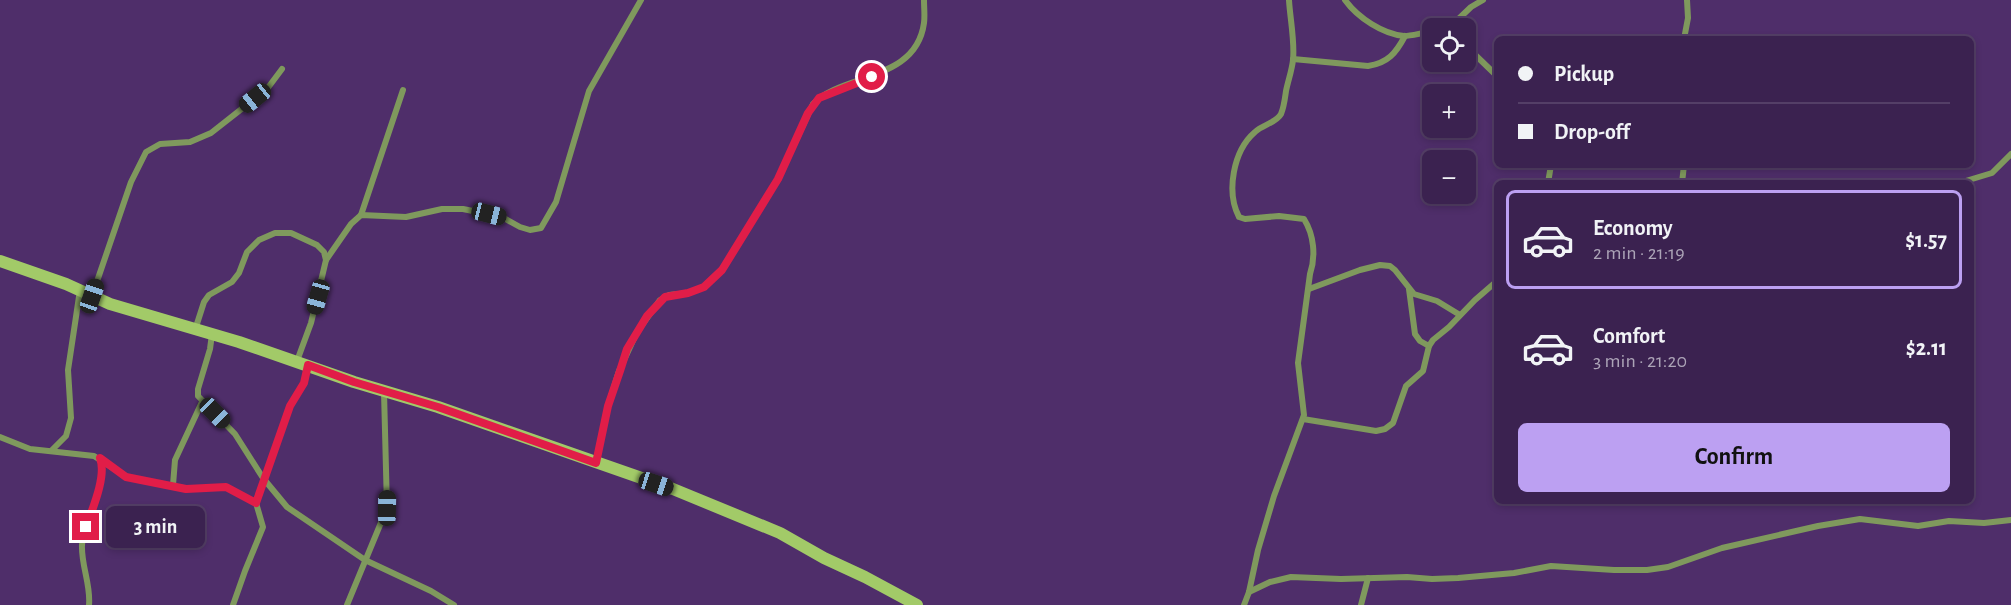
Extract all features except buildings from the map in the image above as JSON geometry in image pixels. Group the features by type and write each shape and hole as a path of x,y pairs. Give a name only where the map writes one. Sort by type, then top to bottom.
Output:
{"street":[{"path":"361,215 406,218 442,209 463,209 502,217 530,230 541,228 556,202 589,91 641,0"},
{"path":"596,463 608,406 627,349 647,316 665,297 697,290 716,278 773,189 813,104 829,93 888,70 902,59 919,38 924,24 924,0"},
{"path":"1244,605 1274,496 1303,419 1304,402 1298,363 1314,255 1308,228 1304,219 1294,217 1245,219 1239,217 1235,209 1233,194 1233,176 1237,160 1252,134 1281,115 1293,59 1289,0"},
{"path":"1346,0 1350,7 1377,27 1405,36 1422,33"},
{"path":"1459,18 1483,0"},
{"path":"1685,36 1688,18 1687,0"},
{"path":"1293,59 1375,65 1391,58 1405,36"},
{"path":"1476,56 1494,73"},
{"path":"92,296 131,182 148,150 160,144 190,142 211,133 267,89 282,69"},
{"path":"233,605 264,527 256,503 263,478 290,406 304,383 303,363 326,260 351,224 361,215 403,90"},
{"path":"1970,180 1988,175 2011,154"},
{"path":"195,330 204,302 209,295 232,282 239,273 247,252 259,240 275,233 291,233 317,245 324,252 326,260"},
{"path":"0,261 80,290 110,304 212,334 438,407 714,505 770,529 917,605"},
{"path":"1308,289 1360,270 1390,266 1409,289 1419,296 1437,301 1460,315"},
{"path":"1303,419 1376,431 1390,426 1406,386 1425,367 1430,346 1437,336 1494,284"},
{"path":"1409,289 1416,334 1420,341 1430,346"},
{"path":"52,450 66,436 71,418 68,370 80,290"},
{"path":"212,334 198,396 235,434 263,478 287,507 365,560 431,591 454,605"},
{"path":"347,605 387,508 384,391"},
{"path":"173,485 175,460 202,402"},
{"path":"0,437 30,449 85,454 100,458 126,477 186,489 226,487 256,503"},
{"path":"89,605 90,594 82,547 86,527 95,504 102,466 100,458"},
{"path":"1249,592 1270,582 1291,578 1458,578 1514,573 1551,566 1634,571 1668,567 1722,548 1850,520 1869,519 1918,526 1948,520 1984,523 2011,520"},
{"path":"370,550 377,566"},
{"path":"1361,605 1368,578"}],"route":[{"path":"86,527 97,497 102,466 100,458 126,477 186,489 226,487 256,503 270,458 292,400 304,383 308,365 354,382 438,407 596,463 608,406 627,349 647,316 660,300 669,295 688,293 704,287 722,270 778,179 813,104 829,93 872,77"}]}
